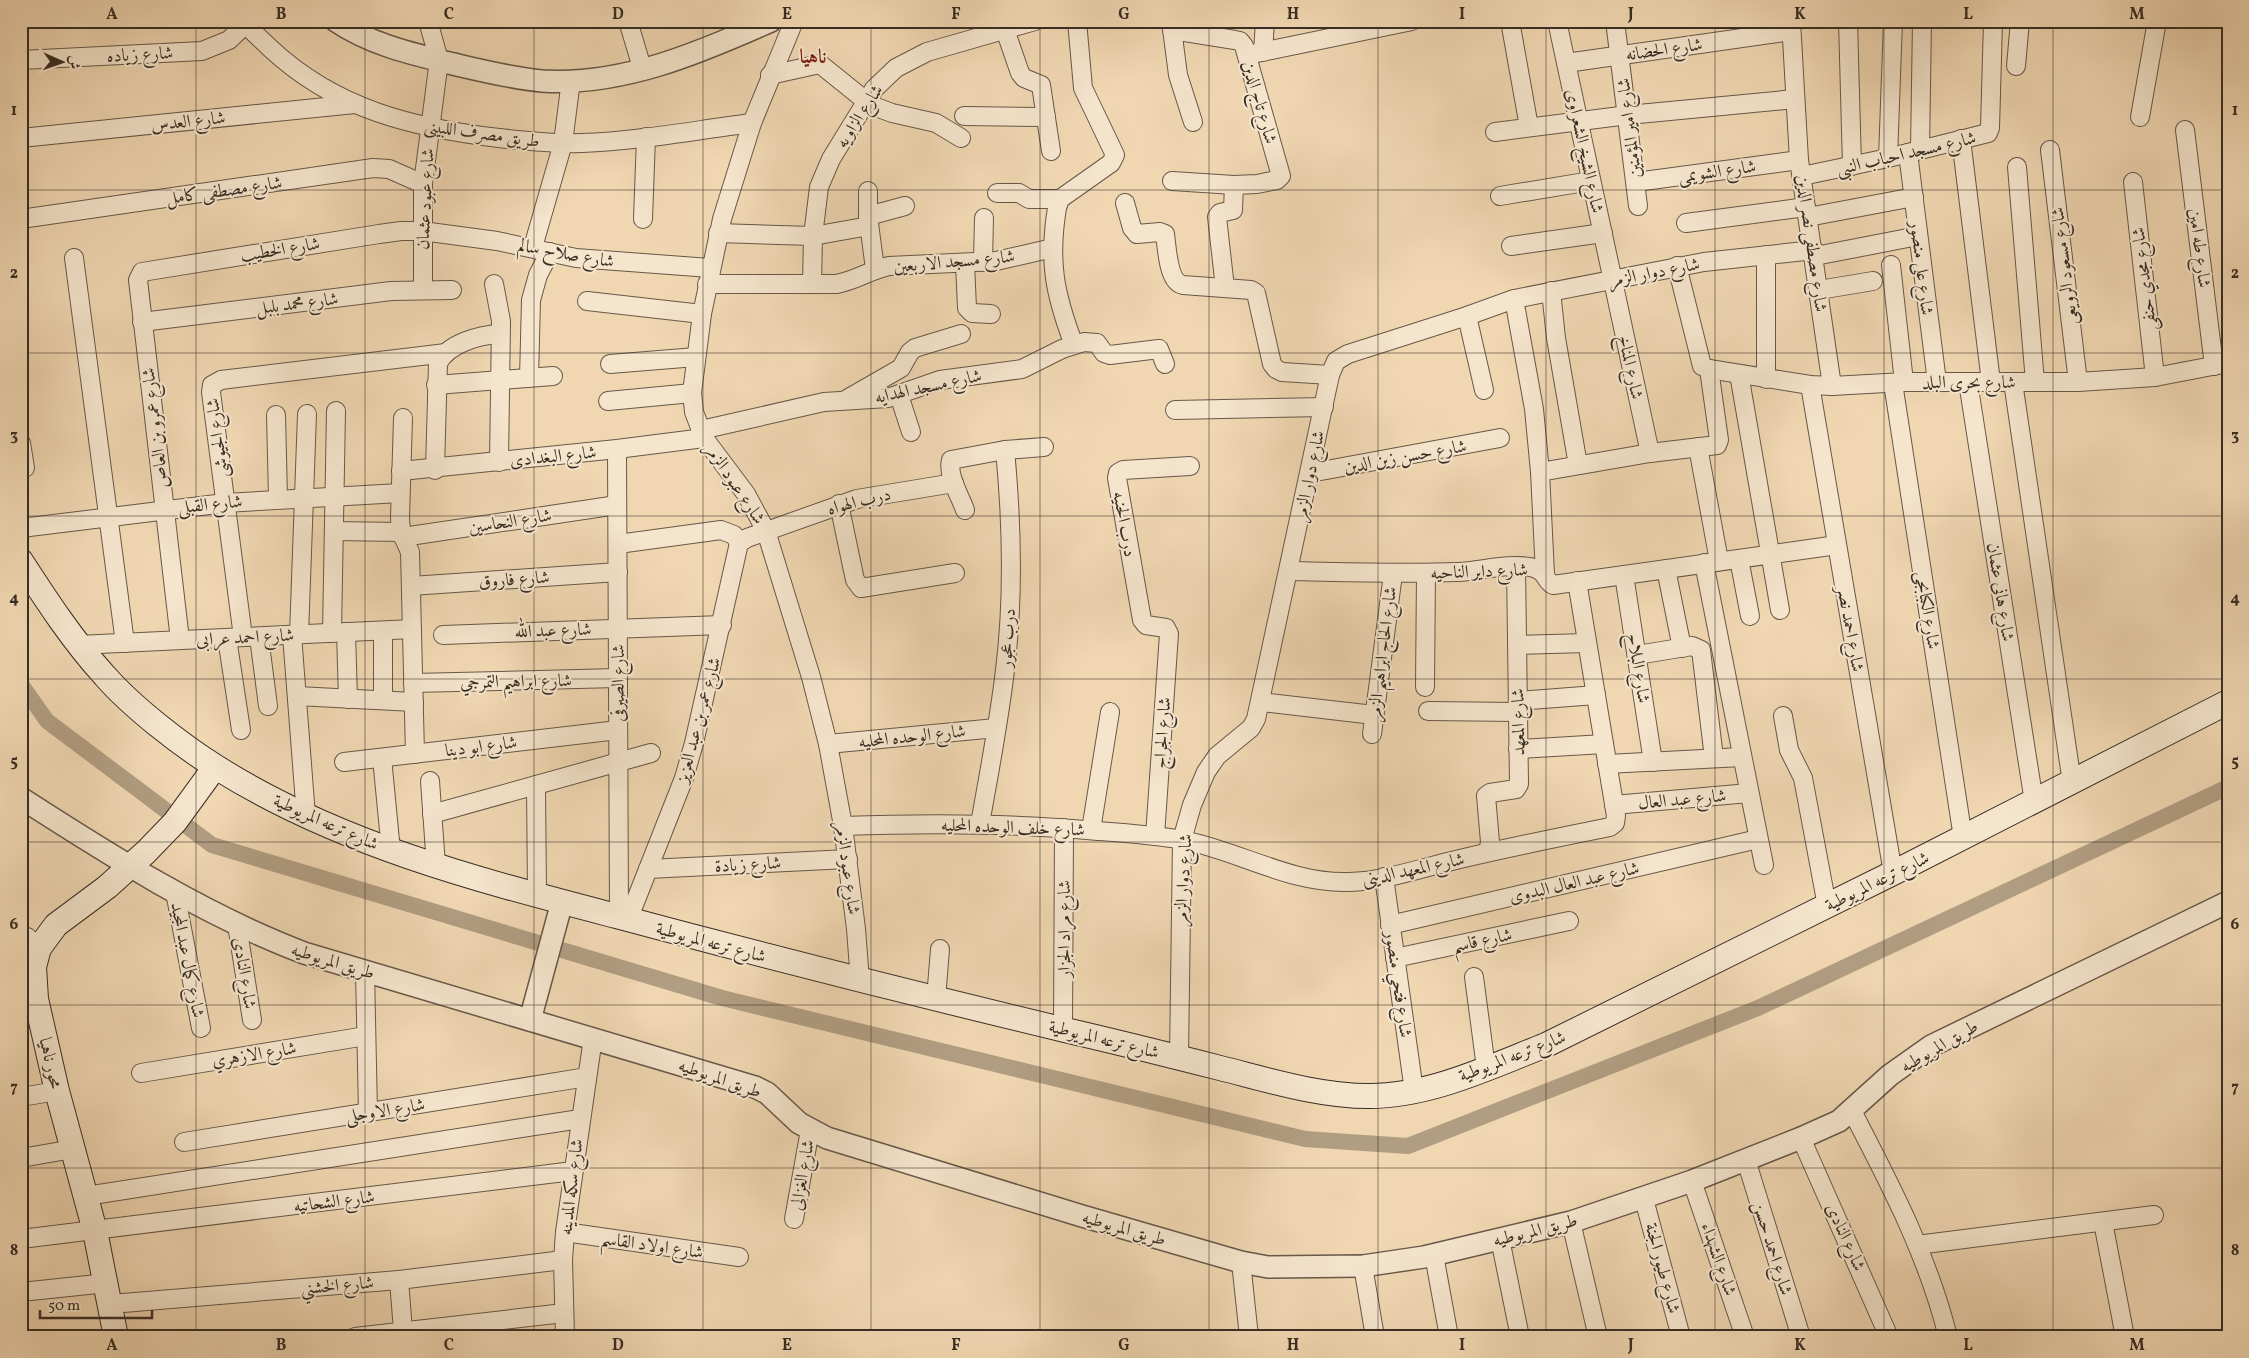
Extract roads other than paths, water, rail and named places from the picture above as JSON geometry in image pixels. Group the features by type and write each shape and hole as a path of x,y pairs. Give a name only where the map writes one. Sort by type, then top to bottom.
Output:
{"main road":[{"name":"شارع ترعه المريوطية","path":"21,561 78,645 108,681 211,773 306,816 391,851 536,895 560,910 624,918 860,981 1257,1077 1331,1092 1368,1096 1414,1090 1486,1068 1546,1045 1894,874 2228,702"},
{"name":"محور ناهيا","path":"116,1337 109,1294 86,1196 58,1091 29,1001 34,967 30,942 56,926 131,866 175,822 211,773"}],"street":[{"path":"336,21 352,32 393,49 517,78 542,81 571,80 643,71 748,26 770,21"},
{"name":"شارع عبود عثمان","path":"424,289 423,184 439,60 436,42 428,21"},
{"path":"628,21 643,71"},
{"name":"شارع عبود الزمر","path":"794,21 770,75 752,123 718,233 702,314 692,393 694,412 702,434 746,494 766,530 808,668 828,744 843,826 860,981"},
{"name":"شارع الزاويه","path":"812,284 812,236 820,187 832,159 866,102 884,78 909,61 936,49 1004,26 1035,21"},
{"path":"1074,345 1057,295 1053,270 1056,208 1060,199 1111,163 1115,155 1083,88 1077,21"},
{"path":"1265,21 1255,53 1412,21"},
{"path":"1510,21 1529,127"},
{"name":"شارع الشيخ الشعراوى","path":"1557,21 1613,281"},
{"name":"شارع امير المؤمنين","path":"1615,21 1638,206"},
{"path":"1848,21 1852,166"},
{"path":"1888,158 1893,21"},
{"name":"شارع على منصور","path":"1922,21 1914,151 1914,197 1937,382"},
{"name":"شارع مسجد احباب النبى","path":"1800,168 1852,166 1985,134 1990,130 1994,21"},
{"path":"2016,66 2020,21"},
{"path":"2140,117 2157,21"},
{"name":"شارع زياده","path":"21,60 202,51 229,40 246,22"},
{"name":"طريق مصرف اللبينى","path":"246,22 289,65 319,86 355,104 429,128 516,140 563,143 646,137 752,123"},
{"path":"1172,25 1178,75 1192,122"},
{"name":"شارع تاج الدين","path":"1172,25 1240,41 1255,53 1280,177 1277,180 1257,184 1234,185"},
{"path":"1004,26 1024,78 1037,82 1040,85 1051,151"},
{"name":"شارع الحضانه","path":"1566,63 1791,26"},
{"name":"شارع مصطفى نصر الدين","path":"1791,26 1800,168 1814,253 1832,386"},
{"path":"770,75 820,64 866,102 892,113 936,123 961,138"},
{"path":"529,378 531,300 538,275 563,143 571,80"},
{"path":"1495,132 1795,99"},
{"name":"شارع العدس","path":"21,138 355,104"},
{"path":"964,116 1046,117"},
{"name":"شارع طه امين","path":"2185,130 2221,364"},
{"path":"643,219 646,137"},
{"path":"1961,139 1991,382"},
{"name":"شارع مسعود الرويعى","path":"2050,150 2078,382"},
{"path":"2017,167 2035,382"},
{"name":"شارع مصطفى كامل","path":"21,219 373,168 389,169 423,184"},
{"name":"شارع الشويمى","path":"1636,182 1800,168"},
{"path":"1172,181 1234,185 1233,210 1221,212 1217,217 1225,288"},
{"path":"1500,196 1591,181"},
{"name":"شارع مجدي حنفى","path":"2133,182 2155,377"},
{"path":"868,191 869,221 875,269"},
{"path":"997,193 1019,193 1029,199 1060,199"},
{"path":"1686,223 1807,212 1914,197"},
{"path":"1125,203 1132,228 1137,234 1160,232 1165,234 1176,283 1251,290 1256,293 1272,364 1276,369 1282,372 1330,375"},
{"path":"718,233 812,236 869,221 905,206"},
{"path":"984,218 966,308 972,313 991,314"},
{"name":"شارع صلاح سالم","path":"422,231 542,250 570,257 709,276"},
{"name":"شارع الخطيب","path":"139,274 151,269 379,234 422,231"},
{"path":"1511,246 1603,233"},
{"name":"شارع دوار الزمر","path":"1179,1057 1182,840 1192,805 1206,772 1217,756 1251,728 1256,719 1330,375 1336,361 1341,357 1514,299 1551,291 1613,281 1677,266 1766,255 1814,253 1918,236"},
{"name":"شارع مسجد الاربعين","path":"709,276 825,285 846,282 875,269 900,264 1007,259 1053,248"},
{"path":"1766,255 1766,379"},
{"path":"74,258 125,643"},
{"name":"شارع الكبابجى","path":"1892,265 1898,382 1963,838"},
{"path":"1540,472 1650,453 1717,445 1719,442 1709,369 1702,366 1699,361 1677,266"},
{"name":"شارع عمرو بن العاص","path":"139,274 142,322 180,640"},
{"name":"شارع المناخ","path":"1613,281 1650,453"},
{"path":"1819,290 1873,282"},
{"path":"494,284 500,308 499,462"},
{"name":"شارع محمد بلبل","path":"142,322 391,291 452,290"},
{"path":"1551,291 1556,338 1578,465"},
{"path":"1514,299 1534,410 1540,472 1545,574"},
{"path":"587,301 702,314"},
{"path":"1467,316 1484,390"},
{"path":"435,470 438,363 446,353 478,337 500,334"},
{"path":"844,400 901,368 910,352 915,348 961,334"},
{"name":"شارع مسجد الهدايه","path":"702,434 824,402 874,399 899,395 934,382 1022,369 1074,345 1091,341 1097,343 1104,353 1110,355 1159,349 1164,364"},
{"name":"شارع الجيوشى","path":"243,637 211,392 214,382 446,353"},
{"path":"610,364 696,357"},
{"name":"شارع بحرى البلد","path":"1709,369 1766,379 1832,386 1898,382 2078,382 2155,377 2221,364"},
{"path":"1739,374 1780,610"},
{"path":"436,385 553,376"},
{"name":"شارع هانى عثمان","path":"1968,382 2034,802"},
{"path":"2013,382 2072,783"},
{"name":"شارع احمد نصر","path":"1810,385 1894,874"},
{"path":"608,401 692,393"},
{"path":"899,395 911,432"},
{"path":"1175,410 1324,407"},
{"path":"336,411 334,531 339,633 348,699"},
{"path":"306,816 297,696 296,635 307,414"},
{"path":"276,415 278,498"},
{"path":"403,418 400,492 402,535 410,552 416,754"},
{"name":"شارع البغدادى","path":"401,472 435,470 617,449 702,434"},
{"name":"شارع حسن زين الدين","path":"1310,473 1500,438"},
{"path":"21,443 25,468"},
{"path":"966,510 954,483 950,464 952,460 1005,450 1044,447"},
{"path":"1698,447 1711,562 1742,757 1764,865"},
{"name":"شارع الصيرفى","path":"617,449 618,762 624,918"},
{"name":"درب عجور","path":"980,824 1005,670 1011,566 1010,500 1005,450"},
{"name":"درب الحنيه","path":"1167,630 1146,625 1142,620 1117,476 1120,471 1126,470 1190,466"},
{"name":"درب الهواه","path":"766,530 839,504 879,494 954,483"},
{"name":"شارع القبلى","path":"21,528 224,503 278,498 400,492"},
{"path":"839,504 855,580 861,588 955,573"},
{"name":"شارع النحاسين","path":"334,531 402,535 617,505"},
{"path":"618,544 721,530 734,535 739,543 766,530"},
{"name":"شارع عمر بن عبد العزيز","path":"624,918 648,869 684,778 722,625 739,543"},
{"name":"شارع داير الناحيه","path":"1289,571 1393,574 1516,567 1531,568 1545,574 1551,585 1837,545"},
{"path":"1739,559 1750,616"},
{"name":"شارع المعهد","path":"1488,852 1490,842 1486,796 1490,793 1518,788 1516,567"},
{"path":"1666,569 1682,648"},
{"name":"شارع فاروق","path":"411,586 618,572"},
{"path":"1424,687 1426,573"},
{"name":"شارع الحاج ابراهيم الزمر","path":"1372,734 1393,574"},
{"name":"شارع البلاح","path":"1624,575 1653,762"},
{"path":"1577,581 1614,805"},
{"name":"شارع عبد الله","path":"443,634 722,625"},
{"name":"شارع احمد عرابى","path":"78,645 412,630"},
{"name":"شارع الجراج","path":"1154,836 1167,630"},
{"path":"382,631 383,700"},
{"path":"243,637 268,706"},
{"path":"241,730 243,637"},
{"path":"1517,645 1587,643"},
{"path":"1637,655 1694,646 1702,652 1714,758"},
{"name":"شارع ابراهيم التمرجي","path":"413,683 618,678"},
{"path":"1428,711 1518,706 1596,695"},
{"path":"297,696 414,702"},
{"path":"1261,702 1374,715"},
{"path":"1091,830 1110,712"},
{"path":"1783,716 1789,750 1802,778 1827,906"},
{"name":"شارع الوحده المحليه","path":"828,744 996,728"},
{"name":"شارع ابو دينا","path":"344,762 618,730"},
{"path":"1518,749 1604,744"},
{"path":"432,814 651,753"},
{"path":"1607,764 1742,757"},
{"path":"382,758 391,851"},
{"path":"430,781 436,866"},
{"path":"536,785 536,895"},
{"name":"شارع عبد العال","path":"1614,805 1749,793"},
{"name":"طريق المريوطيه","path":"21,798 175,892 238,926 304,954 755,1087 767,1093 799,1123 827,1138 1082,1216 1241,1262 1268,1267 1363,1266 1434,1255 1571,1222 1644,1199 1692,1181 1801,1138 1846,1116 1890,1074 1931,1046 2228,902"},
{"name":"شارع المعهد الدينى","path":"1182,840 1218,848 1284,872 1310,879 1349,882 1384,877 1488,852 1610,827 1615,823 1614,805"},
{"name":"شارع خلف الوحده المحليه","path":"843,826 980,824 1091,830 1182,840"},
{"name":"شارع مراد الجزار","path":"1063,1029 1064,828"},
{"name":"شارع عبد العال البدوى","path":"1390,925 1758,839"},
{"name":"شارع زيادة","path":"648,869 848,859"},
{"name":"شارع فتحي منصور","path":"1384,877 1414,1090"},
{"name":"شارع كمال عبد المجيد","path":"175,892 201,1028"},
{"path":"530,1020 560,910"},
{"name":"شارع قاسم","path":"1395,958 1569,921"},
{"name":"شارع النادى","path":"238,926 252,1020"},
{"path":"936,999 940,949"},
{"path":"365,971 368,1112"},
{"path":"1474,977 1486,1068"},
{"name":"شارع الازهري","path":"141,1073 366,1036"},
{"name":"شارع سكه المدينه","path":"565,1337 563,1260 565,1232 593,1038"},
{"name":"شارع الاوجلى","path":"184,1142 587,1077"},
{"path":"21,1097 58,1091"},
{"path":"1846,1116 1891,1184 1918,1245 1948,1337"},
{"path":"86,1196 580,1120"},
{"name":"شارع الغزالى","path":"794,1219 810,1130"},
{"name":"شارع النادى","path":"1801,1138 1889,1337"},
{"path":"21,1158 73,1149"},
{"name":"شارع احمد حسن","path":"1746,1160 1801,1337"},
{"name":"شارع الشحاتيه","path":"21,1238 95,1231 573,1171"},
{"name":"شارع الشهداء","path":"1692,1181 1745,1337"},
{"name":"شارع طيور الجنة","path":"1644,1199 1681,1337"},
{"path":"1918,1245 2154,1215"},
{"path":"1571,1222 1598,1337"},
{"path":"2102,1222 2125,1337"},
{"name":"شارع اولاد القاسم","path":"565,1232 739,1258"},
{"path":"1500,1239 1520,1337"},
{"path":"1434,1255 1450,1337"},
{"name":"شارع الخشني","path":"21,1292 109,1294 399,1280 563,1260"},
{"path":"1241,1262 1248,1337"},
{"path":"1363,1266 1376,1337"},
{"path":"399,1280 403,1331"},
{"path":"355,1337 564,1313"}],"waterway":[{"path":"21,684 47,721 212,845 722,998 1305,1139 1408,1146 1758,1008 2228,787"}],"district":[{"name":"ناهيا","path":"813,56"}]}
